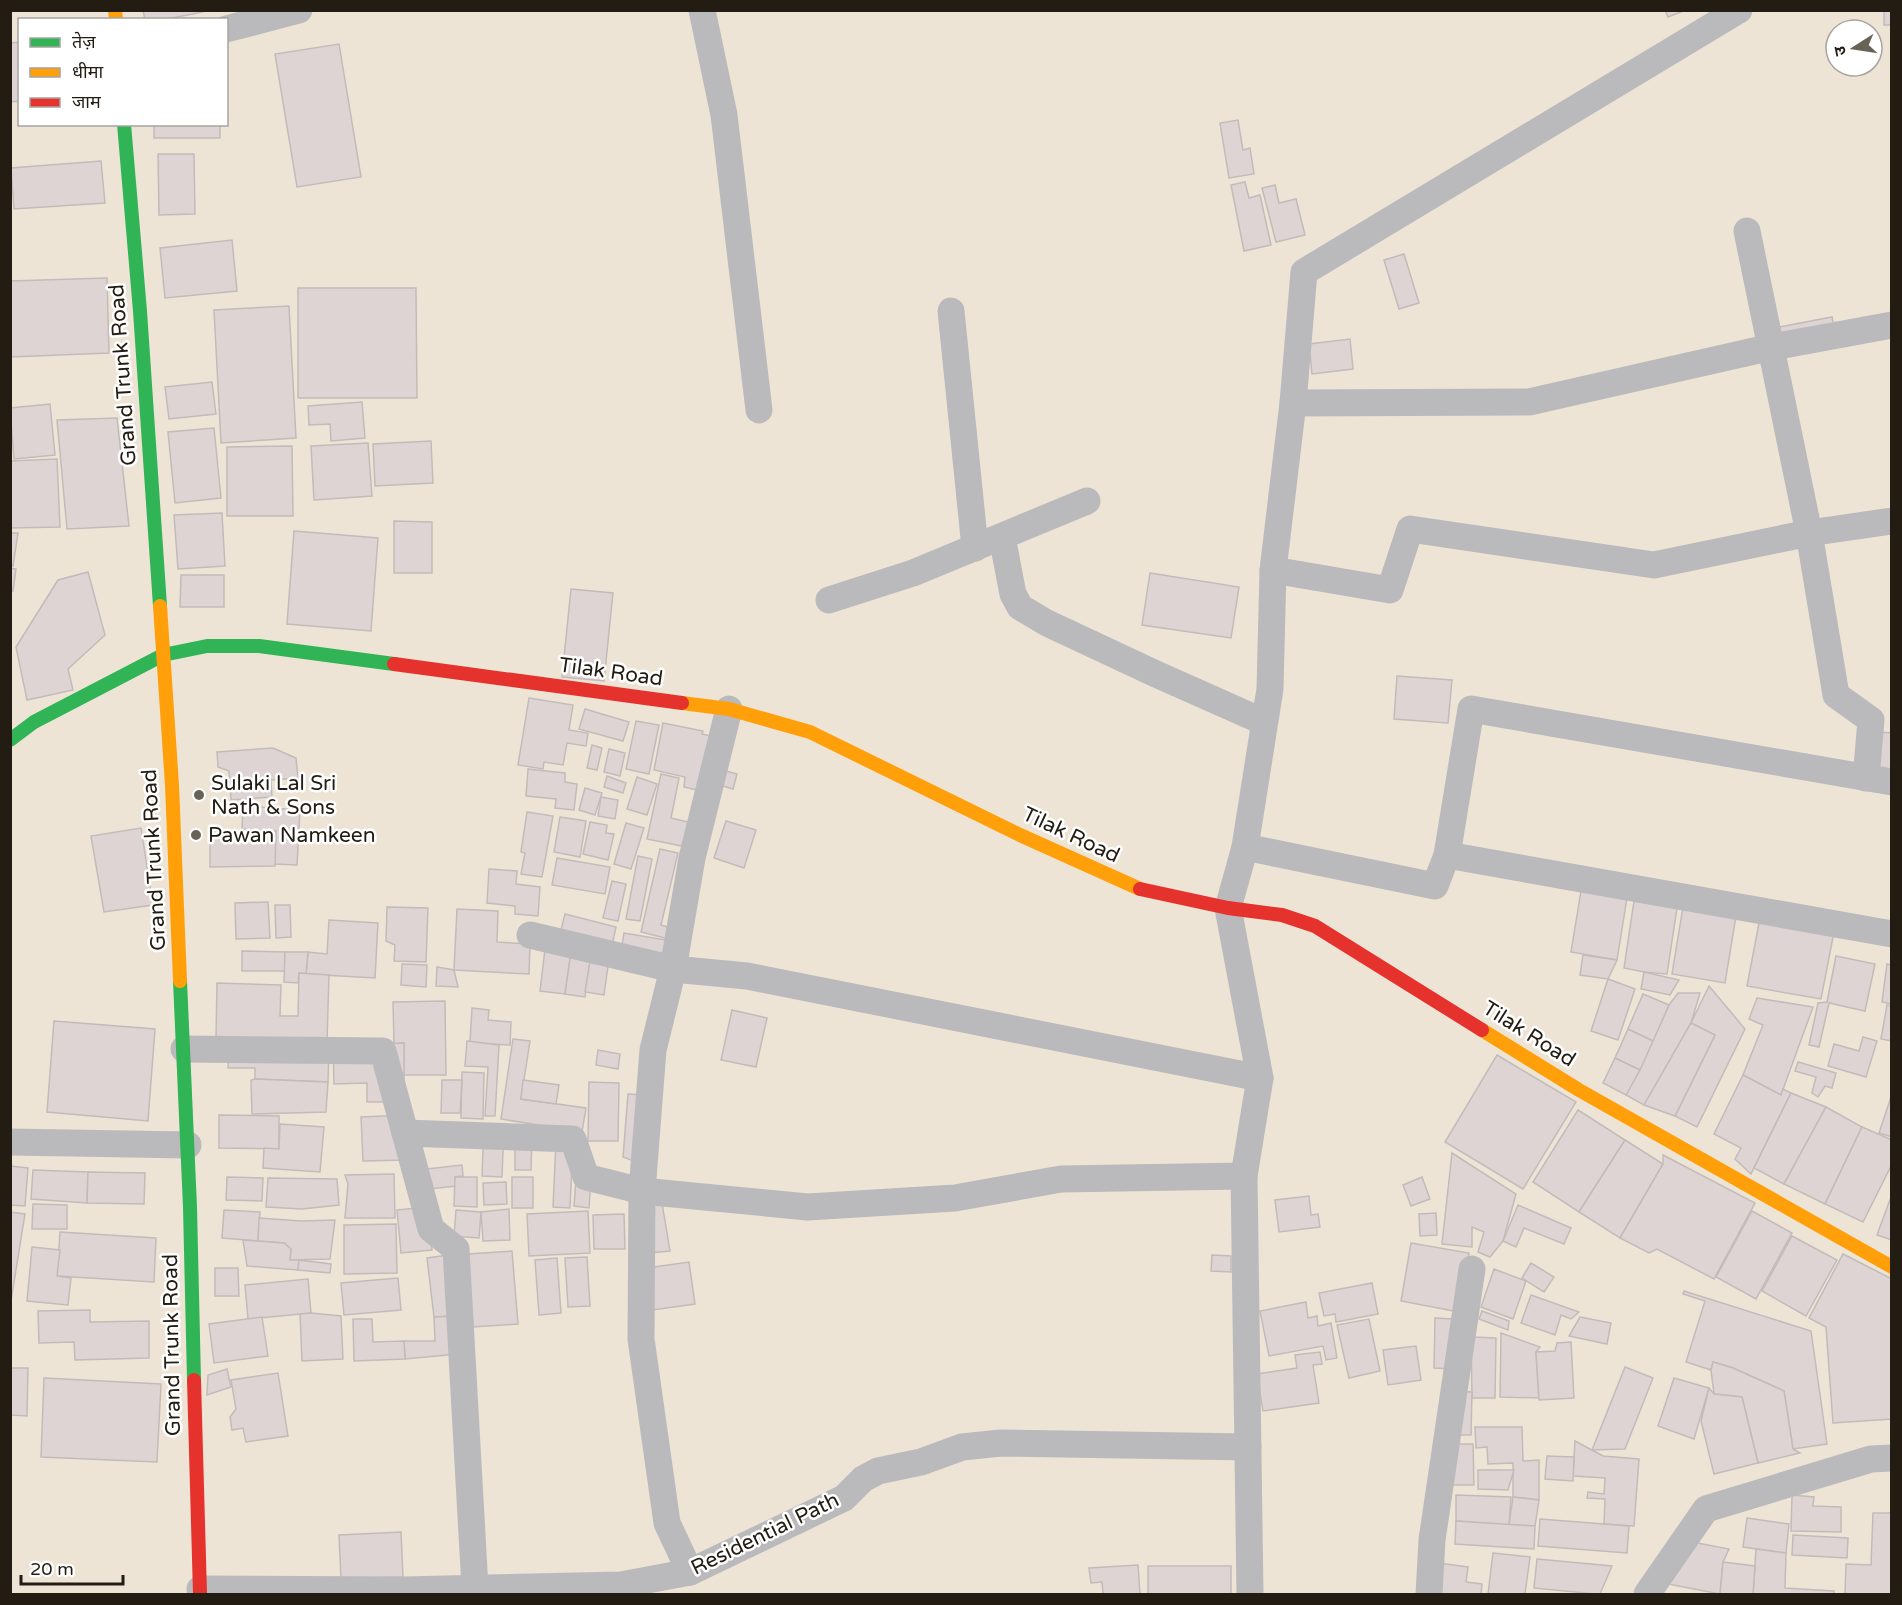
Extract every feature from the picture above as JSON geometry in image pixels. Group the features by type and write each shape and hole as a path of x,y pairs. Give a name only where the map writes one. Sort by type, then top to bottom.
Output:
{"main road":[{"name":"Grand Trunk Road","path":"124,126 141,323 172,785 188,1145 200,1592"},
{"name":"Tilak Road","path":"10,740 22,719 164,655 207,646 259,646 729,709 810,732 1000,825 1139,889 1228,908 1282,915 1315,927 1579,1090 1892,1268"}],"street":[{"path":"228,28 299,10"},
{"path":"702,10 724,116 759,410"},
{"path":"1250,1594 1244,1176 1260,1078 1228,908 1245,847 1270,689 1273,570 1293,404 1304,272 1738,10"},
{"path":"1245,847 1435,886 1447,855 1471,710 1879,780 1871,720 1836,695 1809,533 1747,231"},
{"path":"951,311 975,548"},
{"path":"1293,404 1528,402 1772,347 1892,325"},
{"path":"829,600 913,573 1087,501"},
{"path":"1273,570 1390,590 1410,529 1654,565 1809,533 1892,521"},
{"path":"1002,537 1013,594 1020,607 1047,623 1156,675 1264,722"},
{"path":"690,1572 667,1523 641,1338 642,1191 653,1050 673,969 692,858 729,709"},
{"path":"1447,855 1892,934"},
{"path":"530,935 673,969 747,976 1260,1078"},
{"path":"184,1049 383,1051 431,1229 456,1249 475,1588"},
{"path":"405,1132 573,1139 585,1177 642,1191 808,1207 956,1198 1061,1179 1244,1176"},
{"path":"10,1142 188,1145"},
{"path":"1429,1594 1432,1540 1472,1269"},
{"name":"Residential Path","path":"200,1592 403,1592 621,1585 690,1572 844,1498 863,1479 878,1471 921,1462 962,1447 1001,1443 1248,1447"},
{"path":"1647,1594 1706,1509 1871,1459 1892,1458"}],"building":[{"path":"143,10 203,10 203,12 172,18 145,18"},
{"path":"1665,10 1686,10 1668,17"},
{"path":"1884,10 1892,10 1892,25 1884,25"},
{"path":"18,42 18,101 10,102 10,43"},
{"path":"339,44 361,177 297,187 275,54"},
{"path":"1238,120 1243,150 1250,148 1254,174 1229,178 1220,123"},
{"path":"154,126 220,126 220,138 154,138"},
{"path":"158,154 194,154 195,214 159,215"},
{"path":"101,161 105,203 14,209 11,168"},
{"path":"1245,182 1249,198 1260,195 1271,245 1244,251 1231,185"},
{"path":"1275,185 1279,203 1296,199 1305,235 1276,242 1262,188"},
{"path":"232,240 237,291 165,298 160,248"},
{"path":"1404,254 1419,303 1399,309 1384,260"},
{"path":"107,278 109,353 10,357 10,281"},
{"path":"298,288 416,288 417,398 298,398"},
{"path":"289,306 296,438 221,443 214,310"},
{"path":"1832,317 1836,338 1778,349 1774,328"},
{"path":"1350,339 1353,369 1312,374 1309,344"},
{"path":"212,382 216,414 169,419 165,387"},
{"path":"362,402 365,438 331,441 330,424 309,425 308,406"},
{"path":"50,404 55,455 14,459 10,408"},
{"path":"117,418 129,526 67,529 57,420"},
{"path":"214,428 221,498 175,503 168,432"},
{"path":"431,441 433,483 375,486 373,444"},
{"path":"368,443 372,496 314,500 311,446"},
{"path":"292,446 293,516 227,516 227,447"},
{"path":"57,459 60,527 11,528 10,461"},
{"path":"222,513 225,566 178,569 174,515"},
{"path":"394,521 432,522 432,573 394,573"},
{"path":"294,531 378,538 371,631 287,624"},
{"path":"10,533 18,533 13,566 10,565"},
{"path":"10,568 16,569 13,591 10,591"},
{"path":"88,572 105,635 68,669 73,690 27,700 16,647 58,580"},
{"path":"1150,573 1239,587 1231,638 1142,625"},
{"path":"181,575 224,575 224,607 180,607"},
{"path":"571,589 613,593 604,681 562,677"},
{"path":"1397,676 1452,680 1448,723 1394,719"},
{"path":"529,698 573,705 569,730 588,733 586,746 567,743 563,765 544,762 543,769 518,765"},
{"path":"585,709 629,722 623,741 579,729"},
{"path":"636,721 659,725 649,774 626,769"},
{"path":"663,723 703,731 702,734 715,737 704,792 684,787 685,777 654,770"},
{"path":"1879,732 1892,733 1892,774 1874,772"},
{"path":"592,745 602,748 597,770 587,768"},
{"path":"273,748 296,758 298,778 271,780 272,797 231,800 229,771 218,767 217,752"},
{"path":"609,749 625,753 620,776 604,772"},
{"path":"528,769 565,773 565,782 577,784 574,810 555,808 556,799 526,796"},
{"path":"719,769 737,774 733,789 716,784"},
{"path":"661,774 679,778 671,818 692,823 687,847 647,839"},
{"path":"607,776 626,783 623,793 604,787"},
{"path":"637,777 657,784 647,815 627,809"},
{"path":"585,788 602,793 595,815 579,810"},
{"path":"601,797 618,800 615,819 598,816"},
{"path":"243,806 300,810 297,865 274,864 276,831 242,829"},
{"path":"527,812 553,816 542,877 521,874 525,853 521,852"},
{"path":"560,817 586,821 580,857 554,852"},
{"path":"726,821 756,830 744,868 714,858"},
{"path":"590,822 607,825 606,833 614,834 608,860 583,854"},
{"path":"626,823 644,828 631,869 614,864"},
{"path":"141,828 153,905 104,912 91,836"},
{"path":"276,831 275,866 210,867 210,832"},
{"path":"660,849 678,853 661,925 671,928 669,939 641,932"},
{"path":"638,856 652,859 640,921 626,919"},
{"path":"557,858 610,867 605,894 552,885"},
{"path":"489,869 517,871 516,884 540,887 538,916 515,914 515,906 487,903"},
{"path":"612,881 626,884 618,921 603,918"},
{"path":"1581,891 1627,898 1617,960 1571,952"},
{"path":"1634,901 1677,908 1667,974 1624,968"},
{"path":"268,902 270,938 236,939 235,903"},
{"path":"275,905 290,905 291,937 276,938"},
{"path":"387,907 428,908 426,962 394,961 395,945 386,941"},
{"path":"1683,907 1736,916 1725,983 1672,974"},
{"path":"457,909 498,911 497,942 530,944 529,974 454,970"},
{"path":"565,914 616,927 611,950 561,930"},
{"path":"1760,918 1834,932 1821,999 1747,986"},
{"path":"329,920 378,923 375,978 306,974 308,952 327,954"},
{"path":"624,933 666,940 662,959 621,952"},
{"path":"545,949 571,952 565,994 540,991"},
{"path":"242,951 285,952 285,971 242,971"},
{"path":"285,952 308,952 306,974 299,973 298,983 284,982"},
{"path":"571,952 591,955 585,997 565,994"},
{"path":"591,955 608,966 604,995 585,992"},
{"path":"1583,955 1617,960 1608,979 1580,975"},
{"path":"1836,956 1875,964 1865,1011 1829,1003 1819,1047 1809,1045 1818,1003 1827,1002"},
{"path":"402,964 427,965 426,987 401,985"},
{"path":"1887,964 1892,965 1892,1004 1882,1002"},
{"path":"437,967 454,970 458,987 436,986"},
{"path":"1644,972 1679,980 1670,995 1641,989"},
{"path":"299,973 329,975 327,1041 216,1038 217,983 281,985 280,1016 298,1016"},
{"path":"1608,979 1635,989 1618,1040 1591,1031"},
{"path":"1709,986 1745,1029 1697,1127 1675,1116 1715,1035 1691,1023"},
{"path":"1678,993 1700,993 1691,1023 1644,1105 1626,1095 1669,1005"},
{"path":"1643,994 1669,1005 1653,1041 1628,1029"},
{"path":"1757,998 1813,1007 1781,1095 1743,1075 1763,1025 1749,1019"},
{"path":"445,1001 446,1075 404,1075 404,1043 394,1044 393,1002"},
{"path":"1887,1005 1892,1006 1892,1041 1881,1039"},
{"path":"472,1008 489,1010 488,1020 511,1022 510,1045 470,1043"},
{"path":"732,1010 767,1018 756,1067 721,1060"},
{"path":"54,1021 155,1029 148,1121 47,1112"},
{"path":"1691,1023 1715,1035 1675,1116 1644,1105"},
{"path":"1628,1029 1653,1041 1640,1070 1615,1058"},
{"path":"1863,1037 1877,1041 1866,1077 1828,1066 1834,1044 1859,1051"},
{"path":"513,1039 530,1041 521,1099 586,1108 582,1132 501,1119"},
{"path":"467,1041 499,1045 495,1116 485,1116 488,1067 465,1066"},
{"path":"404,1043 404,1102 367,1102 367,1083 334,1084 333,1045"},
{"path":"229,1045 329,1048 328,1082 255,1079 255,1068 228,1068"},
{"path":"598,1050 620,1054 618,1069 596,1065"},
{"path":"1497,1055 1576,1102 1523,1189 1445,1142"},
{"path":"1615,1058 1640,1070 1626,1095 1603,1083"},
{"path":"1798,1062 1836,1073 1832,1088 1825,1086 1818,1097 1812,1093 1816,1077 1795,1071"},
{"path":"462,1072 484,1073 483,1119 461,1118"},
{"path":"1743,1075 1781,1095 1783,1089 1791,1093 1751,1174 1735,1159 1741,1148 1714,1134"},
{"path":"251,1080 328,1082 326,1112 252,1114"},
{"path":"442,1080 462,1080 460,1113 441,1113"},
{"path":"523,1080 559,1085 556,1104 521,1099"},
{"path":"589,1082 619,1083 618,1141 588,1141"},
{"path":"1791,1093 1826,1107 1784,1184 1754,1168"},
{"path":"628,1094 644,1095 639,1163 623,1157"},
{"path":"1892,1094 1892,1137 1879,1133"},
{"path":"1826,1107 1862,1127 1825,1204 1784,1184"},
{"path":"1578,1110 1625,1140 1579,1212 1533,1182"},
{"path":"219,1115 279,1116 279,1149 219,1148"},
{"path":"406,1115 407,1160 363,1161 361,1117"},
{"path":"280,1124 324,1127 320,1172 263,1168 264,1148 279,1149"},
{"path":"484,1125 504,1126 502,1177 482,1176"},
{"path":"1862,1127 1892,1140 1892,1164 1863,1222 1825,1204"},
{"path":"515,1134 532,1135 531,1170 515,1170"},
{"path":"1625,1140 1663,1164 1620,1238 1579,1212"},
{"path":"556,1141 573,1142 570,1208 553,1207"},
{"path":"1452,1153 1516,1194 1503,1241 1490,1257 1478,1252 1484,1232 1472,1227 1472,1247 1442,1244"},
{"path":"1663,1155 1755,1203 1714,1279 1657,1249 1649,1253 1620,1238 1663,1164"},
{"path":"462,1165 463,1176 455,1177 456,1186 429,1189 427,1169"},
{"path":"10,1166 28,1168 25,1206 10,1205"},
{"path":"33,1170 88,1172 87,1203 31,1199"},
{"path":"88,1172 145,1173 144,1204 87,1203"},
{"path":"394,1174 395,1218 345,1218 348,1184 345,1175"},
{"path":"227,1177 263,1178 262,1201 226,1200"},
{"path":"455,1177 477,1177 477,1207 454,1206"},
{"path":"512,1177 533,1177 533,1208 512,1208"},
{"path":"1422,1177 1430,1199 1411,1206 1403,1185"},
{"path":"268,1178 337,1179 339,1205 302,1209 266,1207"},
{"path":"576,1179 591,1180 589,1208 574,1206"},
{"path":"506,1182 507,1204 484,1205 483,1183"},
{"path":"1892,1194 1892,1240 1877,1235"},
{"path":"644,1196 661,1197 670,1251 650,1253"},
{"path":"1309,1196 1311,1215 1318,1214 1320,1227 1279,1232 1275,1200"},
{"path":"33,1204 67,1205 67,1229 32,1229"},
{"path":"1518,1205 1571,1228 1564,1244 1524,1228 1516,1247 1503,1241"},
{"path":"428,1207 432,1250 401,1253 397,1210"},
{"path":"509,1209 510,1240 483,1241 481,1212"},
{"path":"224,1210 260,1212 258,1241 222,1238"},
{"path":"456,1210 481,1212 479,1238 454,1236"},
{"path":"588,1211 590,1253 529,1256 527,1214"},
{"path":"1752,1211 1792,1233 1756,1299 1716,1277"},
{"path":"10,1212 25,1214 10,1307"},
{"path":"1436,1213 1437,1235 1420,1236 1419,1214"},
{"path":"624,1214 625,1249 594,1249 593,1215"},
{"path":"259,1218 301,1221 335,1220 330,1259 290,1260 291,1249 284,1243 258,1241"},
{"path":"396,1224 397,1273 344,1274 344,1225"},
{"path":"60,1232 156,1238 154,1282 57,1276"},
{"path":"1792,1236 1837,1260 1806,1316 1762,1291"},
{"path":"243,1240 284,1243 291,1249 290,1260 299,1260 298,1270 247,1266"},
{"path":"1411,1243 1469,1253 1459,1312 1401,1301"},
{"path":"32,1247 60,1250 57,1276 71,1278 68,1305 27,1301"},
{"path":"512,1251 518,1324 473,1327 468,1254"},
{"path":"455,1254 456,1316 434,1317 427,1258"},
{"path":"1843,1254 1892,1279 1892,1419 1833,1423 1826,1327 1809,1318"},
{"path":"1212,1255 1231,1256 1231,1272 1211,1271"},
{"path":"587,1257 590,1306 568,1307 565,1258"},
{"path":"557,1258 561,1313 539,1315 535,1260"},
{"path":"299,1260 331,1264 330,1273 298,1270"},
{"path":"689,1262 695,1304 652,1310 647,1268"},
{"path":"1531,1263 1554,1277 1544,1292 1522,1278"},
{"path":"215,1268 238,1268 239,1296 215,1296"},
{"path":"1494,1269 1526,1281 1513,1319 1481,1307"},
{"path":"398,1278 401,1310 344,1315 341,1283"},
{"path":"308,1279 311,1313 248,1319 245,1285"},
{"path":"1372,1283 1378,1314 1336,1322 1335,1314 1324,1316 1319,1293"},
{"path":"1684,1291 1811,1331 1827,1444 1793,1449 1784,1391 1733,1368 1713,1362 1711,1370 1686,1362 1705,1301 1683,1294"},
{"path":"1531,1295 1579,1312 1571,1319 1561,1315 1555,1335 1521,1323"},
{"path":"1306,1302 1308,1318 1317,1316 1318,1326 1331,1323 1337,1358 1326,1360 1323,1346 1269,1356 1260,1311"},
{"path":"90,1310 90,1322 149,1321 149,1358 75,1360 74,1342 39,1343 38,1311"},
{"path":"1482,1311 1509,1321 1508,1330 1479,1319"},
{"path":"300,1314 341,1316 343,1359 302,1361"},
{"path":"456,1316 458,1354 405,1359 404,1341 435,1341 434,1317"},
{"path":"262,1317 268,1356 214,1363 209,1324"},
{"path":"1580,1317 1611,1323 1607,1344 1569,1336"},
{"path":"1435,1318 1453,1319 1452,1369 1434,1368"},
{"path":"353,1319 372,1319 373,1342 404,1341 405,1359 354,1361"},
{"path":"1369,1319 1380,1371 1349,1378 1337,1325"},
{"path":"1501,1333 1540,1347 1536,1352 1539,1398 1500,1397"},
{"path":"1471,1337 1496,1338 1495,1398 1472,1398"},
{"path":"1571,1342 1574,1398 1539,1400 1536,1352 1555,1351 1557,1343"},
{"path":"1416,1346 1421,1380 1388,1385 1383,1350"},
{"path":"1320,1352 1322,1364 1313,1365 1319,1403 1263,1411 1257,1374 1297,1368 1295,1355"},
{"path":"1713,1362 1733,1368 1784,1391 1793,1449 1800,1453 1758,1463 1742,1397 1714,1394 1711,1370"},
{"path":"1625,1367 1653,1378 1625,1449 1592,1450"},
{"path":"10,1368 28,1368 27,1416 10,1415"},
{"path":"227,1369 231,1387 207,1395 208,1375"},
{"path":"278,1373 288,1436 246,1442 243,1428 232,1430 230,1417 236,1409 231,1380"},
{"path":"44,1378 161,1384 157,1462 41,1457"},
{"path":"1674,1378 1709,1388 1694,1439 1658,1426"},
{"path":"1709,1388 1714,1394 1742,1397 1758,1463 1714,1474 1701,1421"},
{"path":"1457,1391 1472,1392 1471,1435 1456,1435"},
{"path":"1475,1427 1522,1427 1523,1461 1539,1460 1539,1500 1513,1497 1513,1463 1488,1464 1487,1447 1476,1448"},
{"path":"1575,1441 1603,1456 1639,1459 1634,1526 1604,1524 1605,1499 1587,1498 1588,1492 1604,1494 1605,1478 1573,1476"},
{"path":"1451,1444 1473,1444 1474,1485 1452,1485"},
{"path":"1547,1456 1574,1457 1573,1481 1545,1479"},
{"path":"1478,1470 1514,1470 1508,1490 1478,1489"},
{"path":"1456,1495 1511,1497 1509,1525 1456,1521"},
{"path":"1792,1495 1814,1497 1813,1506 1841,1507 1841,1532 1791,1531"},
{"path":"1513,1497 1539,1500 1535,1526 1509,1525"},
{"path":"1873,1513 1892,1513 1892,1594 1845,1594 1846,1564 1871,1565"},
{"path":"1747,1518 1789,1524 1786,1553 1743,1547"},
{"path":"1540,1519 1629,1526 1627,1553 1538,1546"},
{"path":"1456,1521 1535,1526 1534,1549 1455,1544"},
{"path":"401,1532 403,1577 341,1579 339,1535"},
{"path":"1793,1535 1848,1538 1847,1558 1792,1555"},
{"path":"1692,1542 1729,1549 1723,1562 1720,1594 1663,1583"},
{"path":"1756,1549 1786,1553 1785,1588 1834,1591 1834,1594 1753,1594"},
{"path":"1493,1553 1530,1557 1525,1594 1488,1594"},
{"path":"1537,1559 1612,1566 1600,1594 1596,1594 1534,1588"},
{"path":"1723,1562 1755,1566 1753,1594 1720,1594"},
{"path":"1438,1563 1468,1567 1466,1582 1482,1584 1481,1594 1434,1594"},
{"path":"1138,1565 1140,1594 1103,1594 1102,1582 1091,1583 1089,1568"},
{"path":"1148,1566 1231,1566 1231,1594 1148,1594"}],"traffic: fast":[{"path":"124,126 140,311 160,606"},
{"path":"10,740 34,722 163,655 207,646 259,646 394,664"},
{"path":"180,981 190,1207 194,1380"}],"traffic: slow":[{"path":"115,10 116,18"},
{"path":"160,606 172,785 180,981"},
{"path":"682,703 729,709 810,732 1020,835 1140,889"},
{"path":"1482,1030 1579,1090 1892,1267"}],"traffic: jam":[{"path":"394,664 682,703"},
{"path":"1140,889 1228,908 1282,915 1315,926 1482,1030"},
{"path":"194,1380 200,1594"}],"place":[{"name":"Sulaki Lal Sri Nath & Sons","path":"199,795"},
{"name":"Pawan Namkeen","path":"196,835"}]}
